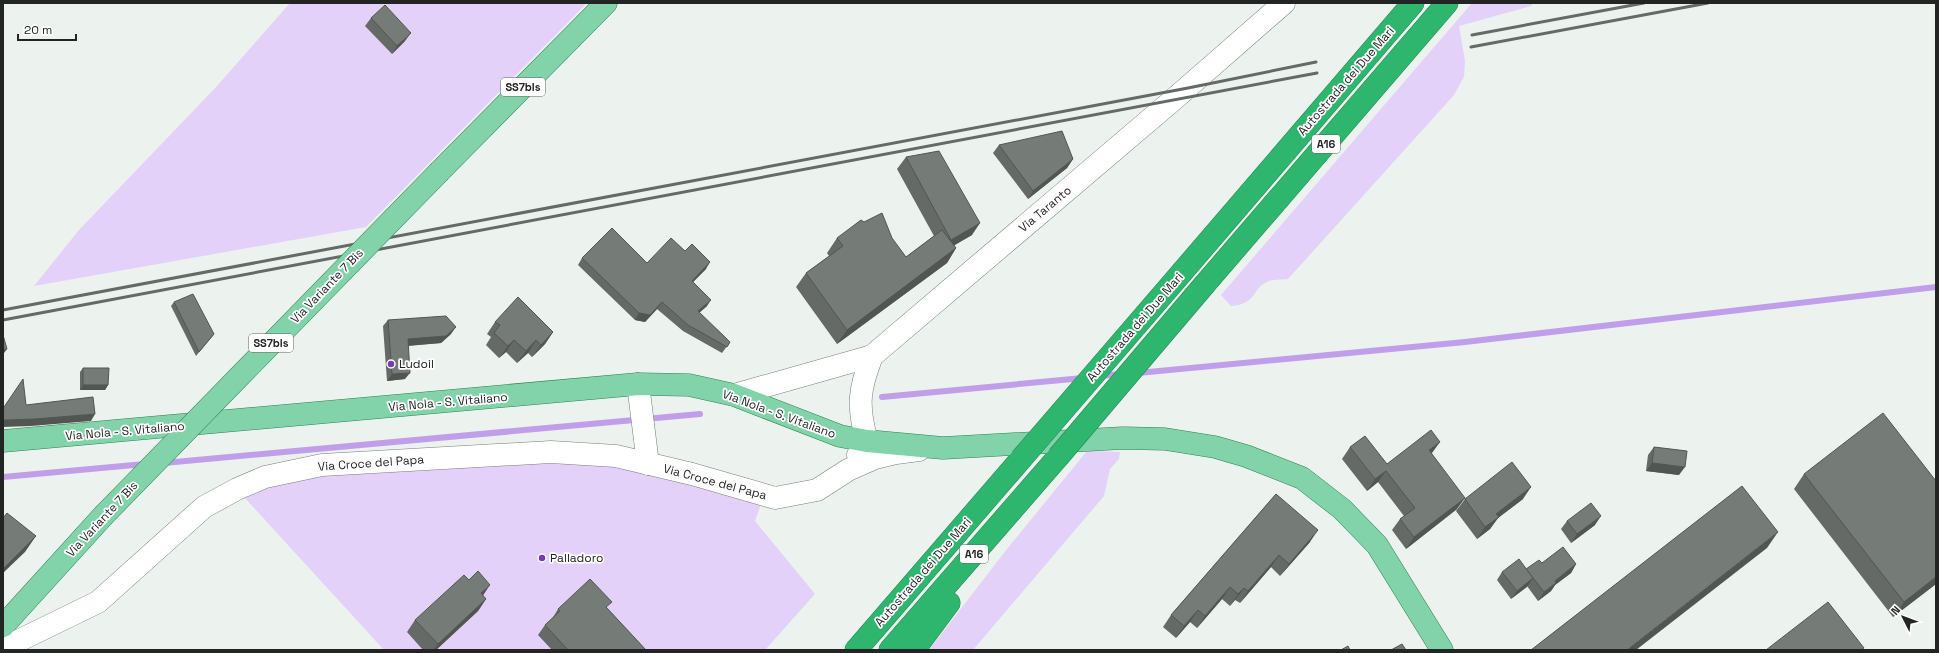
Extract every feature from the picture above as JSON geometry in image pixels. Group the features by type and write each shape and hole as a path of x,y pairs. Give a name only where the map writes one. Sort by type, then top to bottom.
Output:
{"highway":[{"name":"Autostrada dei Due Mari","path":"856,650 1414,3"},
{"name":"Autostrada dei Due Mari","path":"890,650 1058,457 1447,3"},
{"path":"914,650 1058,457"}],"main road":[{"name":"Via Variante 7 Bis","path":"3,626 103,516 606,3"},
{"name":"Via Nola - S. Vitaliano","path":"3,441 638,384 689,385 734,395 840,436 867,441 943,448 1123,438 1166,439 1215,447 1246,456 1302,478 1342,509 1377,545 1442,650"}],"street":[{"name":"Via Taranto","path":"867,441 862,422 860,401 864,377 872,356 1174,100 1284,3"},
{"path":"734,395 872,356"},
{"name":"Via Croce del Papa","path":"638,384 648,464"},
{"name":"Via Croce del Papa","path":"848,470 867,441"},
{"name":"Via Croce del Papa","path":"5,650 18,641 98,602 204,507 237,489 265,477 322,465 551,452 616,456 775,498 817,490 848,470 875,458 896,453 943,448"}],"shaded area":[{"path":"290,3 587,3 366,227 34,286 79,230 217,86"},
{"path":"1472,3 1533,3 1531,6 1459,26 1465,61 1464,77 1454,95 1288,279 1269,281 1263,284 1246,302 1240,305 1231,306 1221,295"},
{"path":"1087,451 1120,452 1119,459 1110,469 1104,496 973,650 929,650 1007,549"},
{"name":"Palladoro","path":"575,459 632,469 761,504 755,521 815,594 765,650 384,650 244,497 264,487 318,476"}],"building":[{"path":"385,5 411,33 397,46 371,18"},
{"path":"1062,131 1073,159 1033,191 999,145"},
{"path":"939,151 980,223 951,240 906,157"},
{"path":"882,213 892,238 906,257 942,230 956,248 847,330 806,273 843,246 837,238 861,220 864,222"},
{"path":"612,228 647,263 671,238 685,251 692,244 710,262 692,281 711,300 698,311 730,342 727,347 688,325 662,302 650,315 639,313 582,258"},
{"path":"193,294 214,334 199,352 174,302"},
{"path":"518,297 553,332 541,345 536,340 526,351 514,340 508,346 494,333 500,325 495,322"},
{"path":"446,316 456,327 446,336 408,339 410,373 392,374 388,320"},
{"path":"3,335 7,349 3,350"},
{"path":"83,368 109,368 108,385 83,385"},
{"path":"23,379 26,405 93,397 95,414 3,420 3,407"},
{"path":"1883,413 1936,481 1936,577 1904,602 1804,474"},
{"path":"1431,430 1440,442 1429,450 1465,498 1414,537 1400,519 1415,508 1386,471 1375,479 1350,447 1365,436 1387,464"},
{"path":"1654,447 1687,451 1685,467 1652,463"},
{"path":"1512,462 1531,487 1496,514 1499,517 1485,527 1465,499"},
{"path":"1742,486 1778,532 1627,650 1531,650"},
{"path":"1276,494 1318,530 1289,564 1279,555 1248,591 1244,588 1238,594 1230,587 1205,616 1198,610 1184,626 1171,615"},
{"path":"1591,503 1601,516 1577,534 1567,521"},
{"path":"7,513 36,536 3,569 3,518"},
{"path":"1563,547 1576,564 1544,592 1526,569 1539,560 1542,563"},
{"path":"1519,559 1533,578 1517,591 1502,572"},
{"path":"478,571 490,585 481,593 486,599 438,644 415,620 464,575 469,580"},
{"path":"590,579 612,602 606,607 646,650 568,650 545,625 560,611 558,609"},
{"path":"1828,602 1864,648 1861,650 1766,650"},
{"path":"1402,644 1406,650 1391,650"},
{"path":"1348,646 1350,650 1341,650"}],"waterway":[{"path":"1138,373 1465,342 1936,287"},
{"path":"1100,376 1121,374"},
{"path":"882,397 1083,378"},
{"path":"164,463 700,414"},
{"path":"3,477 145,464"}],"railway":[{"path":"1472,35 1644,3"},
{"path":"1471,47 1708,3"},
{"path":"3,310 1188,88 1316,62"},
{"path":"3,320 1317,73"}],"place":[{"name":"Ludoil","path":"391,364"},
{"name":"Palladoro","path":"542,558"}]}
